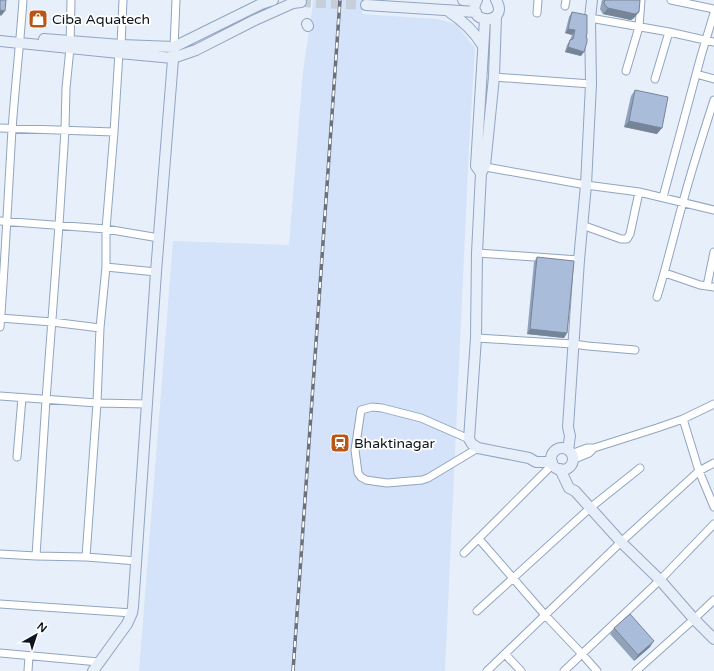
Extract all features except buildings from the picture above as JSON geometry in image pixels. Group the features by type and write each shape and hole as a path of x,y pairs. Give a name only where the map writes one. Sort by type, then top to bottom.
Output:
{"street":[{"path":"0,327 4,222 23,0"},
{"path":"36,556 65,130 71,0"},
{"path":"86,557 97,403 100,328 106,267 106,229 123,0"},
{"path":"93,671 127,624 132,613 134,600 156,272 174,47 176,0"},
{"path":"120,49 174,47 273,0"},
{"path":"463,0 477,1 475,8 476,12 481,18 489,19 496,16"},
{"path":"481,168 494,76 496,16 499,8 497,0"},
{"path":"537,13 538,0"},
{"path":"478,448 428,478 422,480 387,483 366,480 361,477 358,473 355,450 361,410 366,408 382,408 421,418 468,439 478,448 529,458 536,462 556,464 568,468 570,465 569,453 563,435 568,427 579,260 586,185 591,84 590,18 592,0"},
{"path":"626,71 638,27 641,0"},
{"path":"671,0 714,9"},
{"path":"0,41 20,40 70,44 120,49 173,58 196,50 255,20 293,3 301,2"},
{"path":"366,5 476,12"},
{"path":"447,10 464,22 476,35 483,46"},
{"path":"663,197 714,13"},
{"path":"590,18 670,32 714,42"},
{"path":"468,439 476,338 476,253 481,168 483,46 485,19"},
{"path":"655,79 670,32"},
{"path":"0,35 20,40"},
{"path":"696,74 714,79"},
{"path":"494,76 591,84"},
{"path":"657,296 665,273 696,156 714,100"},
{"path":"0,128 114,132"},
{"path":"481,168 639,192 714,210"},
{"path":"582,226 621,240 627,239 630,234 639,192"},
{"path":"4,222 106,229 159,238"},
{"path":"665,273 711,286 714,252"},
{"path":"476,253 579,260"},
{"path":"106,267 156,272"},
{"path":"0,318 100,328"},
{"path":"476,338 573,344 635,350"},
{"path":"0,396 97,403 147,404"},
{"path":"17,458 22,398"},
{"path":"714,404 683,419 594,448 587,448 569,453 556,450 556,464 569,488 575,491 621,542 660,580 694,619 714,639"},
{"path":"683,419 699,471 714,507"},
{"path":"487,671 621,542 699,471 714,463"},
{"path":"464,553 556,464"},
{"path":"477,611 590,508 640,468"},
{"path":"564,671 660,580 714,524"},
{"path":"479,539 545,615 597,671"},
{"path":"0,554 86,557 137,561"},
{"path":"636,671 714,600"},
{"path":"0,604 132,613"},
{"path":"0,653 100,662"},
{"path":"505,654 521,671"},
{"path":"28,671 29,656"}],"shaded area":[{"path":"313,0 363,0 362,14 437,19 456,24 475,48 469,147 445,671 139,671 173,241 289,245 303,71"}],"tunnel":[{"path":"301,2 366,5"}],"railway":[{"path":"293,671 340,0"}],"place":[{"name":"Ciba Aquatech","path":"38,19"},
{"name":"Bhaktinagar","path":"340,443"}]}
